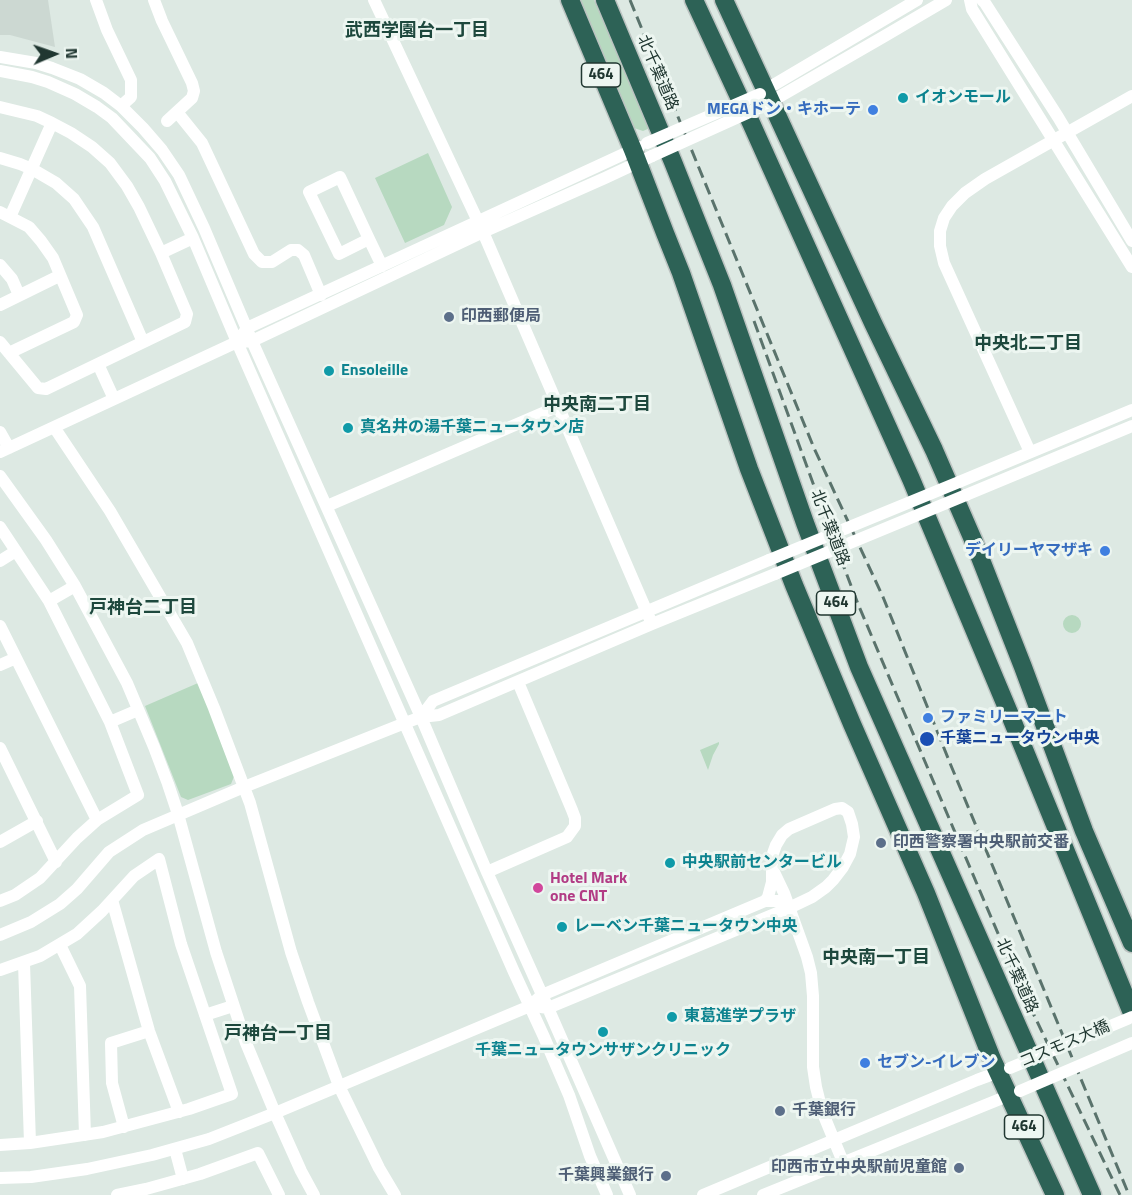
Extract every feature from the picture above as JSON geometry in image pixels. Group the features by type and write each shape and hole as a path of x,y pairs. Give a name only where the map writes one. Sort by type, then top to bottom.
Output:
{"highway":[{"name":"464","path":"570,0 643,153 681,273 749,469 794,585 848,715 1015,1093 1055,1195"},
{"name":"北千葉道路","path":"605,0 722,285 805,523 859,667 1092,1195"},
{"path":"694,0 915,489 1132,1015"},
{"path":"724,0 766,97 934,450 974,542 1084,831 1132,944"}],"street":[{"path":"96,0 107,30 131,80 131,96 121,106"},
{"path":"154,0 194,91 192,98 167,121"},
{"path":"374,0 480,227 652,624"},
{"path":"766,97 916,0"},
{"path":"0,432 4,450 237,342 252,341 480,227 766,97 883,37 946,0"},
{"path":"970,0 972,9 1132,267"},
{"path":"982,0 1067,132 1132,241"},
{"path":"0,57 36,63 66,73 104,93 143,128 162,150 178,175 204,228 252,341 421,717 630,1195"},
{"path":"0,71 48,82 97,106 112,118 150,158 165,181 193,238 569,1095 590,1156 607,1195"},
{"path":"1030,452 944,263 940,246 940,231 951,206 985,178 1132,96"},
{"path":"0,106 37,116 71,133 92,147 110,164 139,207 187,314 185,322 46,389 38,387 0,342"},
{"path":"177,112 202,143 254,254 262,262 272,262 291,250 298,250 304,255 321,295"},
{"path":"9,353 74,322 77,315 53,258 41,241 29,227 5,214 32,168 52,123"},
{"path":"0,158 32,168 56,183 74,199 93,227 143,342"},
{"path":"369,239 339,254 309,192 340,177 382,266"},
{"path":"237,342 247,328 382,266 480,227"},
{"path":"161,253 193,238"},
{"path":"0,265 12,279 19,295"},
{"path":"0,304 59,276"},
{"path":"98,364 114,399"},
{"path":"327,506 559,406"},
{"path":"421,717 433,701 1132,410"},
{"path":"0,935 23,926 51,910 77,889 118,845 143,830 178,814 405,723 421,717 439,715 652,624 1132,426"},
{"path":"54,427 110,511 187,643 250,803 291,952 339,1086 379,1168 395,1195"},
{"path":"0,476 46,540 75,586 114,658 138,710 178,814 216,952 246,1043 301,1172 314,1195"},
{"path":"0,527 50,601 110,722 138,795 97,820 34,883 0,901"},
{"path":"0,561 16,551"},
{"path":"50,601 75,586"},
{"path":"0,626 97,820"},
{"path":"0,666 15,657"},
{"path":"487,872 567,837 575,826 572,810 518,682"},
{"path":"110,722 138,710"},
{"path":"0,748 56,862"},
{"path":"530,1006 548,1008 812,897 826,887 843,867 850,854 854,837 848,812 842,808 835,809 789,829 782,835 772,856 772,882 765,901"},
{"path":"0,842 37,821"},
{"path":"0,970 24,963 60,945 88,923 134,876 159,859 181,944 232,1094 124,1127 30,1143 0,1144"},
{"path":"772,869 784,893 811,973 813,1067 816,1087 822,1111 843,1162"},
{"path":"112,900 149,1030 179,1112"},
{"path":"0,1178 30,1177 87,1169 208,1139 530,1006 542,995 765,901 778,901 789,908"},
{"path":"60,945 81,986 85,1135"},
{"path":"24,963 30,1143"},
{"path":"205,1015 233,1006"},
{"name":"コスモス大橋","path":"703,1195 1132,1015"},
{"path":"124,1127 112,1083 111,1043 149,1030"},
{"name":"コスモス大橋","path":"763,1195 1132,1043"},
{"path":"175,1149 183,1179"},
{"path":"117,1195 183,1179 258,1154 275,1194"}],"shaded area":[{"path":"0,0 48,0 55,47 10,35 0,35"}],"green space":[{"path":"578,0 594,0 650,128 643,131 631,127"},
{"path":"428,153 452,207 444,225 405,243 375,178"},
{"path":"1072,615 1078,618 1081,624 1078,630 1072,633 1066,630 1063,624 1066,618"},
{"path":"198,683 235,774 231,784 188,800 181,797 145,706"},
{"path":"719,742 713,755 708,770 700,750"}],"railway":[{"path":"630,0 814,448 883,597 1129,1195"},
{"path":"754,321 858,604 1022,990 1120,1195"}],"place":[{"name":"イオンモール","path":"903,98"},
{"name":"MEGAドン・キホーテ","path":"873,110"},
{"name":"印西郵便局","path":"449,317"},
{"name":"Ensoleille","path":"329,371"},
{"name":"真名井の湯千葉ニュータウン店","path":"348,428"},
{"name":"デイリーヤマザキ","path":"1105,551"},
{"name":"ファミリーマート","path":"928,718"},
{"name":"千葉ニュータウン中央","path":"927,739"},
{"name":"印西警察署中央駅前交番","path":"881,843"},
{"name":"中央駅前センタービル","path":"670,863"},
{"name":"Hotel Mark one CNT","path":"538,888"},
{"name":"レーベン千葉ニュータウン中央","path":"562,927"},
{"name":"東葛進学プラザ","path":"672,1017"},
{"name":"千葉ニュータウンサザンクリニック","path":"603,1032"},
{"name":"セブン-イレブン","path":"865,1063"},
{"name":"千葉銀行","path":"780,1111"},
{"name":"印西市立中央駅前児童館","path":"959,1168"},
{"name":"千葉興業銀行","path":"666,1176"}],"district":[{"name":"武西学園台一丁目","path":"417,32"},
{"name":"中央北二丁目","path":"1028,345"},
{"name":"中央南二丁目","path":"597,406"},
{"name":"戸神台二丁目","path":"143,609"},
{"name":"中央南一丁目","path":"876,959"},
{"name":"戸神台一丁目","path":"278,1035"}]}
